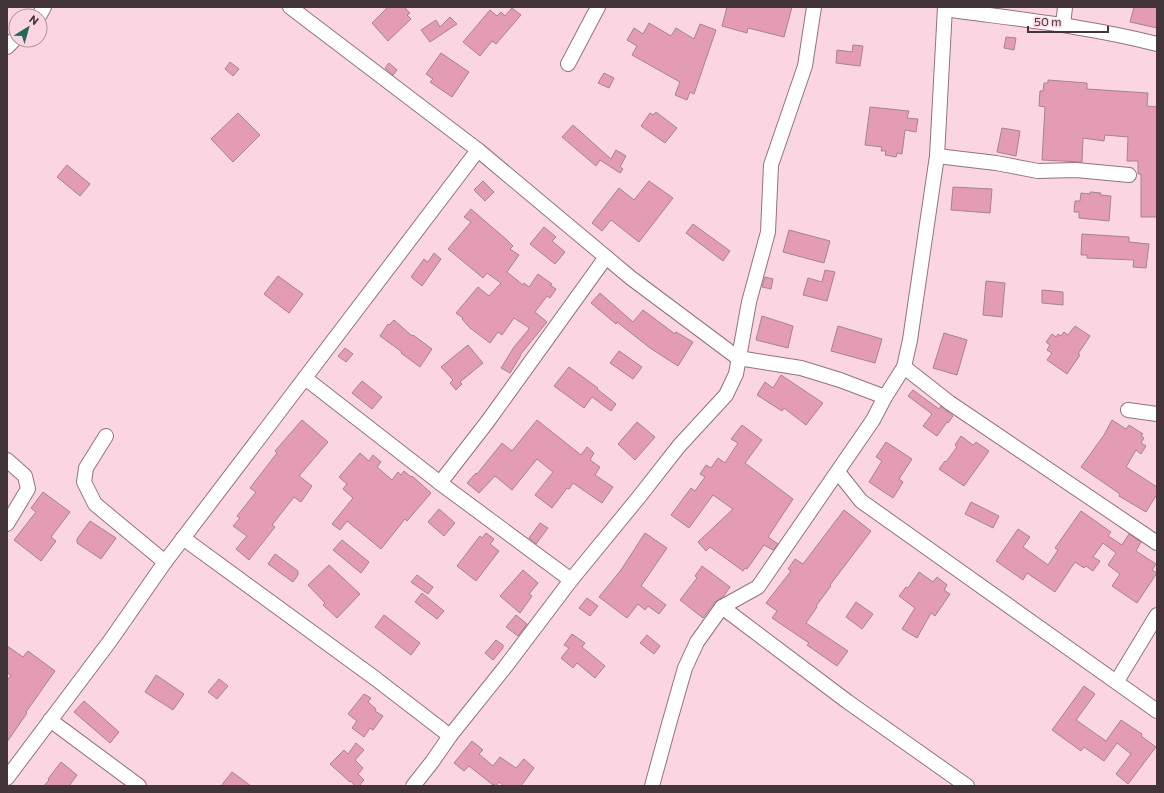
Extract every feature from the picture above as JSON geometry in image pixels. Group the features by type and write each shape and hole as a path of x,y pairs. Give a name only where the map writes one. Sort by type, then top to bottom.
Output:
{"street":[{"path":"290,7 478,150 632,278 738,358 801,368 840,380 885,397"},
{"path":"568,64 598,7"},
{"path":"413,786 571,580 679,446 726,394 736,374 749,302 768,232 771,165 806,66 814,7"},
{"path":"1063,25 1065,7"},
{"path":"652,786 668,724 685,668 697,642 722,607 758,586 873,420 885,397 904,367 937,156 945,8 1063,25 1157,44"},
{"path":"7,778 110,641 183,538 478,150"},
{"path":"937,156 1038,171 1076,170 1129,175"},
{"path":"440,483 488,421 606,256"},
{"path":"904,367 950,403 1157,543"},
{"path":"305,378 440,483 571,580"},
{"path":"1128,410 1157,414"},
{"path":"106,436 86,468 84,482 95,504 165,562"},
{"path":"7,460 26,476 28,489 7,524"},
{"path":"838,472 860,502 1157,710"},
{"path":"183,538 376,679 450,736"},
{"path":"722,607 848,702 967,786"},
{"path":"1117,682 1157,615"},
{"path":"50,720 139,786"}],"building":[{"path":"388,7 404,7 410,13 407,15 411,19 388,41 372,23"},
{"path":"727,7 792,7 784,37 748,28 747,33 722,26"},
{"path":"1134,7 1157,7 1157,28 1130,22"},
{"path":"512,8 521,15 496,44 492,41 480,56 463,42 490,10 497,16 501,12 505,16"},
{"path":"450,17 457,24 430,42 421,30 436,20 440,27"},
{"path":"649,23 671,36 676,28 694,39 700,24 716,30 694,94 690,92 687,100 675,95 680,82 632,55 637,46 627,40 634,28 643,34"},
{"path":"1006,37 1016,38 1014,50 1004,48"},
{"path":"853,45 863,46 860,66 836,63 837,50 852,52"},
{"path":"441,53 469,72 452,97 430,82 433,79 426,74"},
{"path":"230,62 239,69 233,76 225,69"},
{"path":"389,63 397,70 393,75 385,68"},
{"path":"604,73 614,78 609,88 598,83"},
{"path":"1048,80 1087,83 1087,89 1148,93 1147,106 1157,107 1157,217 1141,217 1141,174 1138,174 1138,161 1127,161 1128,137 1105,135 1104,141 1083,138 1082,162 1042,160 1045,107 1039,106 1040,91 1043,91 1044,83 1048,83"},
{"path":"870,107 909,111 907,118 918,119 916,132 905,130 902,154 897,153 896,157 885,155 886,151 881,151 882,147 865,145"},
{"path":"656,112 677,128 665,143 641,126 650,113 653,115"},
{"path":"238,113 260,135 233,162 211,139"},
{"path":"573,125 611,159 616,150 626,156 620,167 623,169 620,173 600,160 596,166 562,137"},
{"path":"1002,128 1020,131 1016,156 997,152"},
{"path":"67,165 90,184 80,196 57,177"},
{"path":"483,181 494,192 485,201 474,190"},
{"path":"649,181 673,198 639,242 611,220 602,231 592,223 619,188 634,200"},
{"path":"953,187 992,189 990,213 951,210"},
{"path":"1090,192 1111,196 1109,221 1079,218 1079,212 1074,212 1075,201 1080,201 1081,193 1090,194"},
{"path":"471,209 507,240 513,246 510,249 519,255 507,272 523,285 524,283 529,287 538,274 552,284 550,285 556,289 550,298 547,296 535,312 547,322 520,355 510,373 501,368 514,347 529,329 528,327 514,318 502,335 498,332 490,343 470,328 462,319 463,318 456,313 478,287 489,296 501,283 487,273 483,278 448,249 471,222 464,217"},
{"path":"693,224 730,251 723,261 686,233"},
{"path":"544,227 556,237 552,241 565,252 555,264 530,244"},
{"path":"789,230 830,241 824,263 783,252"},
{"path":"1082,234 1129,237 1129,242 1149,244 1146,268 1133,267 1134,260 1087,258 1087,255 1081,255"},
{"path":"434,253 441,259 422,286 411,277 424,259 428,262"},
{"path":"825,270 835,272 827,301 803,295 808,278 822,282"},
{"path":"278,276 303,294 289,313 264,294"},
{"path":"765,277 773,279 771,289 762,287"},
{"path":"986,281 1005,283 1002,317 983,315"},
{"path":"1042,290 1063,292 1063,305 1042,303"},
{"path":"600,293 633,322 643,310 675,334 676,332 693,342 678,366 650,348 617,322 616,324 591,303"},
{"path":"762,316 793,326 788,348 756,340"},
{"path":"394,320 412,336 413,335 432,349 420,367 380,336 388,324 389,325"},
{"path":"838,326 882,339 875,363 831,351"},
{"path":"1075,326 1090,336 1078,354 1080,355 1067,374 1047,360 1052,353 1047,350 1050,345 1046,342 1052,334 1056,337 1058,334 1061,336 1064,332 1068,335"},
{"path":"944,333 967,340 957,375 933,368"},
{"path":"468,345 483,363 460,382 462,384 456,390 450,383 453,380 441,367"},
{"path":"345,348 353,354 346,362 338,356"},
{"path":"619,351 642,367 633,379 610,363"},
{"path":"569,367 598,388 597,389 616,404 611,411 592,397 584,408 554,386"},
{"path":"781,375 823,403 806,425 784,408 782,411 757,395 765,382 773,388"},
{"path":"362,381 382,397 372,409 352,393"},
{"path":"913,390 939,409 941,406 953,416 937,436 923,426 932,414 908,396"},
{"path":"302,420 328,442 299,476 312,486 301,502 294,497 272,525 275,527 249,560 236,549 247,536 233,526 240,518 237,516 256,492 250,488 277,453 275,451"},
{"path":"537,420 581,455 587,447 594,453 590,460 600,467 595,475 613,487 602,503 573,483 569,489 567,488 552,508 535,495 553,472 537,459 512,490 495,476 479,493 467,483 476,473 477,474 502,443 512,451"},
{"path":"1112,420 1126,429 1129,425 1143,434 1141,436 1144,438 1141,443 1146,446 1141,454 1136,450 1126,467 1157,487 1157,494 1146,512 1119,496 1120,494 1081,467 1104,435"},
{"path":"637,422 655,437 635,460 618,444"},
{"path":"742,425 762,440 745,463 793,499 768,537 778,544 773,550 764,545 747,569 745,568 743,571 710,547 706,551 698,542 733,509 713,495 689,528 671,515 691,488 695,491 705,477 700,474 706,465 711,468 718,458 725,463 738,443 731,439"},
{"path":"961,436 973,445 976,442 989,451 964,486 939,469 957,447 955,445"},
{"path":"886,442 912,459 899,479 903,482 893,498 869,482 882,461 876,457"},
{"path":"360,453 369,461 373,455 381,462 377,467 392,480 398,472 401,475 404,471 431,493 407,521 405,519 381,549 347,521 340,530 332,524 353,498 343,489 347,484 339,477"},
{"path":"43,492 70,512 51,537 56,541 41,561 14,540 36,512 31,508"},
{"path":"971,502 999,516 993,528 965,514"},
{"path":"439,509 455,523 444,536 428,522"},
{"path":"844,510 871,531 830,585 831,586 816,606 817,607 806,623 848,651 837,666 807,645 809,643 772,618 777,611 766,603 791,571 788,569 795,559 803,564"},
{"path":"1081,511 1111,532 1108,536 1122,545 1129,534 1141,542 1136,551 1156,564 1152,570 1157,573 1137,603 1112,586 1120,574 1108,565 1116,553 1103,543 1093,557 1100,561 1093,571 1086,566 1084,568 1075,562 1055,592 1027,573 1023,580 996,561 1018,529 1030,537 1023,547 1048,565 1058,550 1055,548"},
{"path":"90,521 116,538 101,559 77,543 77,539"},
{"path":"540,523 548,528 536,544 529,538"},
{"path":"486,533 494,539 490,544 499,551 476,581 457,566 480,536 482,538"},
{"path":"645,533 667,548 641,586 666,605 659,614 648,606 645,610 638,604 627,618 599,597 621,570"},
{"path":"342,540 369,562 361,573 333,550"},
{"path":"275,554 298,571 298,575 293,582 268,564"},
{"path":"329,565 360,594 337,618 323,605 325,603 308,585"},
{"path":"702,566 730,587 723,597 715,602 703,618 680,600 697,578 695,576"},
{"path":"523,570 538,583 529,594 532,596 520,613 500,596"},
{"path":"919,572 933,582 937,577 947,585 944,590 950,594 935,616 931,613 917,638 902,629 915,608 899,596 906,587 908,588"},
{"path":"417,575 433,587 428,594 411,582"},
{"path":"422,593 444,611 437,619 415,602"},
{"path":"587,598 598,606 590,616 579,608"},
{"path":"856,602 873,614 862,629 846,617"},
{"path":"384,615 420,643 411,655 375,627"},
{"path":"516,615 527,624 518,636 506,627"},
{"path":"572,634 585,643 582,647 605,666 595,678 577,663 573,668 561,658 569,648 564,645"},
{"path":"647,635 660,646 654,654 640,643"},
{"path":"496,640 503,645 503,648 493,660 485,653"},
{"path":"7,646 23,657 28,651 55,671 7,742 7,681 11,675 7,673"},
{"path":"156,675 184,694 173,710 145,692"},
{"path":"219,679 228,686 217,699 208,692"},
{"path":"1084,686 1095,694 1076,720 1106,741 1121,720 1142,734 1141,736 1156,747 1128,784 1116,774 1131,754 1117,743 1104,761 1084,747 1081,751 1052,730"},
{"path":"364,694 371,698 368,702 376,709 375,711 383,716 373,730 370,728 364,737 352,728 357,721 348,714"},
{"path":"84,701 119,732 110,743 74,712"},
{"path":"472,741 483,750 479,754 493,766 500,757 516,768 524,759 534,768 521,786 504,786 499,782 496,786 493,785 469,766 464,771 454,763"},
{"path":"356,743 364,750 355,760 363,768 358,774 364,780 359,786 355,786 330,764 344,750 348,754"},
{"path":"61,762 77,775 69,786 44,786 49,780 48,779"},
{"path":"232,772 251,786 221,786"}]}
